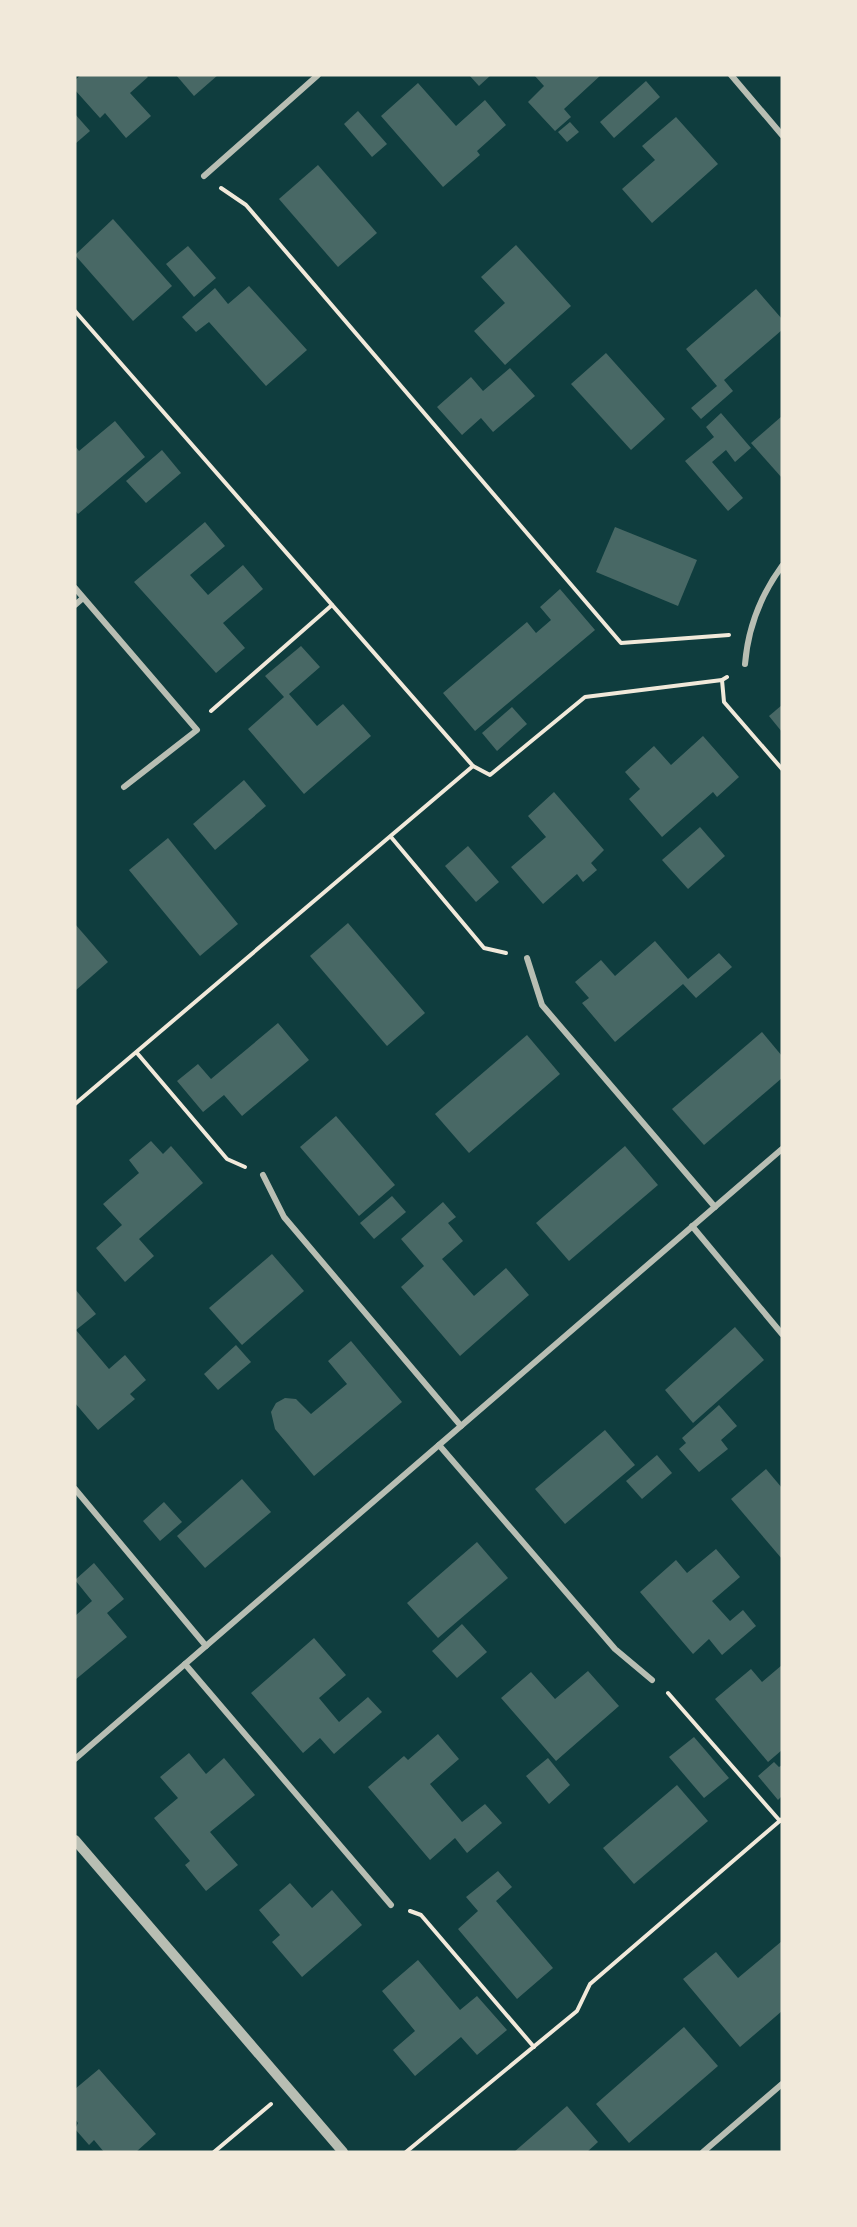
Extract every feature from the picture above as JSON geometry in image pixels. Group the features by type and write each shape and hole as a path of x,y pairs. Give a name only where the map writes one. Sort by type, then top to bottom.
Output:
{"street":[{"path":"204,176 318,75"},
{"path":"732,75 782,135"},
{"path":"745,664 748,633 772,580 782,566"},
{"path":"75,588 197,730 124,787"},
{"path":"75,605 83,598"},
{"path":"527,958 542,1005 715,1207"},
{"path":"75,1759 782,1149"},
{"path":"263,1175 284,1217 461,1426"},
{"path":"692,1226 782,1334"},
{"path":"439,1444 615,1649 652,1680"},
{"path":"75,1489 206,1646"},
{"path":"185,1664 391,1905"},
{"path":"75,1840 343,2152"},
{"path":"703,2152 782,2084"}],"path":[{"path":"204,176 246,205 621,644 748,633"},
{"path":"75,311 473,766 490,775 585,697 722,680 745,664"},
{"path":"197,730 207,714 332,605"},
{"path":"722,680 724,702 782,769"},
{"path":"75,1104 473,766"},
{"path":"391,837 484,948 527,958"},
{"path":"137,1053 227,1159 263,1175"},
{"path":"406,2152 577,2011 590,1984 781,1820 676,1700 652,1680"},
{"path":"391,1905 421,1915 534,2047"},
{"path":"214,2152 289,2089"}],"building":[{"path":"81,75 146,75 148,77 130,93 151,116 126,138 105,113 100,118 75,90 75,80"},
{"path":"176,75 218,75 194,96"},
{"path":"469,75 491,75 479,86"},
{"path":"534,75 601,75 564,109 571,117 555,131 528,102 544,86"},
{"path":"646,81 660,97 614,138 600,122"},
{"path":"418,83 456,126 485,100 506,125 477,151 480,155 443,187 381,116"},
{"path":"358,111 387,144 372,157 344,124"},
{"path":"75,114 90,131 75,144"},
{"path":"676,117 718,164 652,223 622,189 655,160 642,146"},
{"path":"570,122 579,132 567,142 558,132"},
{"path":"318,165 377,233 338,267 279,199"},
{"path":"113,219 172,286 133,321 75,255"},
{"path":"516,245 571,306 505,365 474,331 505,303 481,277"},
{"path":"188,246 216,278 194,297 166,264"},
{"path":"249,286 307,350 266,386 209,322 196,332 182,317 215,288 228,304"},
{"path":"756,289 782,319 782,330 724,380 733,391 701,419 691,408 717,386 686,349"},
{"path":"606,353 665,419 631,450 571,384"},
{"path":"510,368 535,396 493,432 481,418 462,435 437,407 471,377 483,391"},
{"path":"721,413 751,448 735,462 726,450 712,462 743,498 728,511 685,461 714,437 706,427"},
{"path":"782,416 782,478 751,443"},
{"path":"115,421 145,457 78,514 75,510 75,446 79,451"},
{"path":"162,450 181,473 146,503 126,481"},
{"path":"205,522 225,546 190,575 208,595 243,565 263,589 223,623 245,648 216,673 134,582"},
{"path":"615,527 697,560 678,606 596,572"},
{"path":"560,589 595,630 475,731 443,693 527,622 536,633 551,620 540,607"},
{"path":"301,646 320,667 289,694 317,726 343,704 371,736 304,794 248,729 284,697 265,676"},
{"path":"782,705 782,732 769,716"},
{"path":"512,707 527,724 497,751 482,733"},
{"path":"703,736 739,777 717,797 713,792 662,837 629,799 640,789 625,772 654,746 671,765"},
{"path":"244,780 266,806 215,850 193,824"},
{"path":"554,792 604,850 591,863 597,870 583,882 577,874 543,904 511,867 546,837 528,816"},
{"path":"700,827 725,856 688,889 662,860"},
{"path":"168,838 238,924 200,956 129,870"},
{"path":"468,846 499,882 476,902 445,866"},
{"path":"348,923 425,1013 387,1046 310,956"},
{"path":"75,924 108,962 75,991"},
{"path":"655,941 688,979 719,953 732,967 696,998 683,984 615,1042 582,1003 589,998 575,982 601,960 615,976"},
{"path":"278,1023 309,1060 242,1116 224,1095 203,1112 177,1081 198,1064 211,1079"},
{"path":"762,1032 782,1056 782,1078 704,1145 672,1109"},
{"path":"527,1035 560,1074 469,1153 435,1114"},
{"path":"336,1116 395,1185 359,1216 300,1147"},
{"path":"151,1141 163,1154 171,1146 203,1183 139,1239 154,1256 125,1282 96,1248 122,1225 103,1204 139,1173 129,1160"},
{"path":"625,1146 658,1185 569,1261 536,1223"},
{"path":"392,1196 406,1212 374,1239 360,1223"},
{"path":"443,1202 456,1217 448,1223 463,1241 442,1259 474,1296 506,1268 529,1295 460,1356 401,1287 424,1266 401,1239"},
{"path":"272,1254 304,1291 242,1345 209,1308"},
{"path":"75,1289 96,1314 76,1330 109,1369 125,1355 146,1380 130,1394 135,1399 98,1430 75,1403"},
{"path":"735,1327 764,1360 693,1423 665,1390"},
{"path":"351,1341 402,1402 314,1476 275,1429 271,1412 276,1403 285,1398 296,1399 311,1414 347,1384 328,1361"},
{"path":"236,1345 251,1362 218,1390 204,1374"},
{"path":"719,1405 737,1426 721,1440 728,1449 699,1472 679,1449 686,1443 682,1438"},
{"path":"605,1430 635,1465 565,1524 535,1489"},
{"path":"657,1455 672,1473 642,1499 626,1481"},
{"path":"766,1469 782,1488 782,1559 731,1499"},
{"path":"242,1479 271,1512 205,1568 177,1536"},
{"path":"164,1502 182,1522 160,1541 143,1521"},
{"path":"477,1542 508,1578 438,1638 407,1603"},
{"path":"716,1549 740,1577 712,1601 730,1621 743,1610 756,1626 722,1655 709,1639 693,1654 640,1592 676,1560 687,1573"},
{"path":"94,1563 124,1599 107,1613 127,1637 75,1680 75,1616 92,1601 75,1580"},
{"path":"462,1624 487,1652 457,1678 432,1651"},
{"path":"314,1638 346,1675 319,1698 339,1722 368,1697 382,1712 334,1754 320,1738 303,1753 251,1693"},
{"path":"782,1665 782,1750 768,1762 715,1699 751,1669 762,1682"},
{"path":"588,1671 619,1706 556,1761 501,1698 531,1672 555,1699"},
{"path":"438,1734 459,1759 430,1784 462,1822 485,1804 502,1823 467,1853 455,1838 430,1860 368,1787 404,1756 408,1760"},
{"path":"694,1737 729,1778 704,1798 669,1757"},
{"path":"189,1753 206,1774 224,1758 255,1795 210,1832 238,1865 206,1891 185,1865 190,1861 154,1818 178,1798 160,1777"},
{"path":"548,1758 570,1785 549,1804 526,1776"},
{"path":"774,1762 779,1767 782,1765 782,1796 778,1800 758,1776"},
{"path":"677,1785 708,1821 634,1884 603,1848"},
{"path":"498,1871 512,1887 496,1901 553,1968 517,1999 458,1929 478,1911 466,1897"},
{"path":"290,1883 312,1908 332,1890 362,1925 302,1977 272,1942 280,1935 259,1910"},
{"path":"782,1941 782,2011 740,2047 683,1979 716,1952 738,1978"},
{"path":"418,1960 460,2010 477,1996 507,2030 477,2055 461,2037 415,2076 393,2050 415,2031 382,1991"},
{"path":"684,2027 718,2066 629,2143 596,2104"},
{"path":"99,2069 156,2134 136,2152 104,2152 94,2140 89,2145 75,2129 78,2123 75,2119 75,2089"},
{"path":"567,2106 598,2142 587,2152 514,2152"}]}
